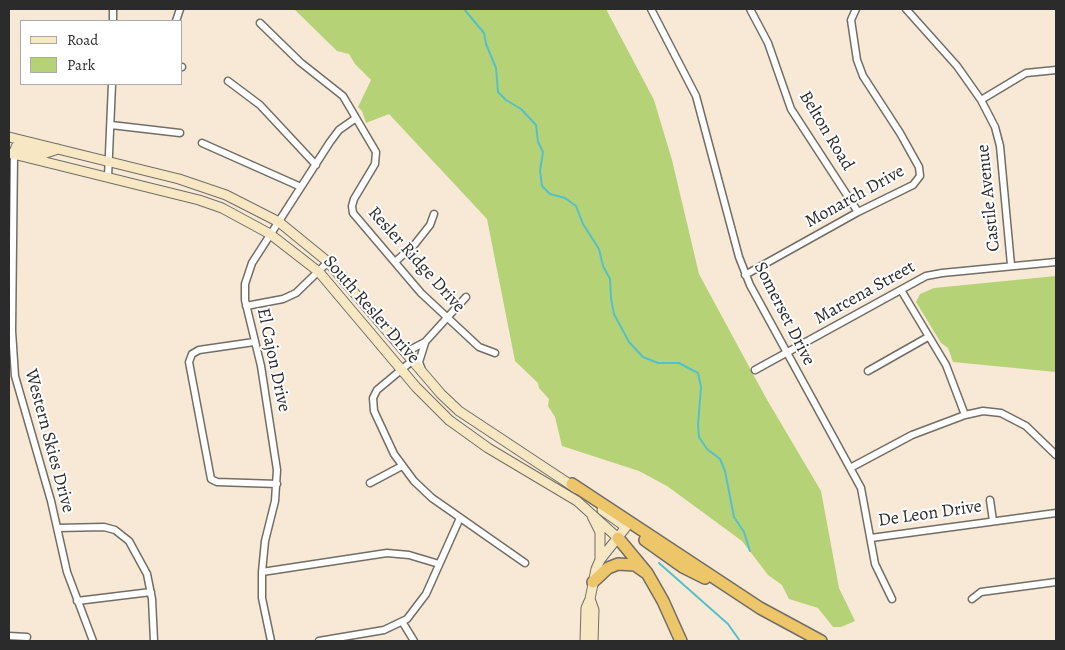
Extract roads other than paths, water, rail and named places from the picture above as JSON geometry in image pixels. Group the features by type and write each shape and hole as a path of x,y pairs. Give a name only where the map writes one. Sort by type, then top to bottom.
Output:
{"highway":[{"path":"572,484 789,626 821,641"},
{"path":"626,527 683,567 702,578 724,584"},
{"path":"618,538 647,573 663,601 681,641"},
{"path":"593,582 608,568 618,564 635,565 647,573"}],"main road":[{"name":"South Resler Drive","path":"9,137 179,179 252,207 279,222 328,262 423,373 459,411 482,428 572,484 583,496 626,527"},
{"path":"11,153 16,147 46,153 58,149"},
{"name":"South Resler Drive","path":"11,153 199,200 222,208 270,234 319,272 431,404 462,431 591,511 618,538"},
{"path":"585,641 586,608 590,600 600,560 600,532 591,511"},
{"path":"600,560 626,527"},
{"path":"590,600 594,610 593,641"}],"street":[{"name":"Somerset Drive","path":"651,9 694,90 745,275 786,353 852,467 863,493 878,575 892,599"},
{"name":"Belton Road","path":"750,9 768,42 791,109 858,212"},
{"name":"Monarch Drive","path":"745,275 858,212 913,185 920,176 918,167 900,134 862,76 857,60 851,20 856,9"},
{"name":"Castile Avenue","path":"906,9 957,66 980,100 995,127 1000,146 1011,265"},
{"path":"260,23 300,62 343,96 356,118"},
{"path":"980,100 1026,73 1056,70"},
{"path":"228,81 260,105 316,165"},
{"path":"108,177 112,85"},
{"name":"El Cajon Drive","path":"271,641 262,598 262,572 277,484 276,453 261,366 254,342 244,290 248,271 270,234 334,136 356,118"},
{"name":"Resler Ridge Drive","path":"356,118 376,152 377,158 354,199 353,213 421,293 479,347 495,353"},
{"path":"111,125 180,133"},
{"path":"202,143 301,187"},
{"name":"Western Skies Drive","path":"11,153 14,368 20,399 57,528 67,572 92,641"},
{"path":"395,262 415,244 430,225 434,214"},
{"path":"246,306 291,296 301,290 328,262"},
{"name":"Marcena Street","path":"755,370 926,276 1011,265 1056,262"},
{"path":"901,290 946,365 965,414"},
{"path":"403,349 410,350 426,342 466,297"},
{"path":"868,371 928,337"},
{"path":"254,342 199,350 192,354 190,362 211,478 217,482 277,484"},
{"path":"423,373 420,362 426,342"},
{"path":"412,360 378,390 372,404 388,443 402,466 432,498 525,563"},
{"path":"852,467 912,435 965,414 983,411 1001,413 1026,426 1056,454"},
{"path":"370,482 402,466"},
{"name":"De Leon Drive","path":"990,500 993,521"},
{"name":"De Leon Drive","path":"870,538 1056,513"},
{"path":"319,641 378,631 403,623 420,605 460,518"},
{"path":"57,528 104,527 120,533 129,541 142,562 151,592 154,641"},
{"path":"262,572 387,553 409,555 439,564"},
{"path":"972,599 981,592 1056,582"},
{"path":"77,601 151,592"},
{"path":"403,623 414,641"},
{"path":"9,636 27,637"}],"waterway":[{"path":"464,9 484,33 486,44 496,68 498,92 506,100 521,109 536,125 538,142 543,152 540,171 542,186 550,194 565,198 576,206 583,224 599,249 603,266 610,279 614,314 629,342 643,357 658,363 679,363 698,373 701,387 699,437 707,449 720,459 725,471 734,517 744,532 750,551"},
{"path":"659,563 728,624 740,641"}]}
